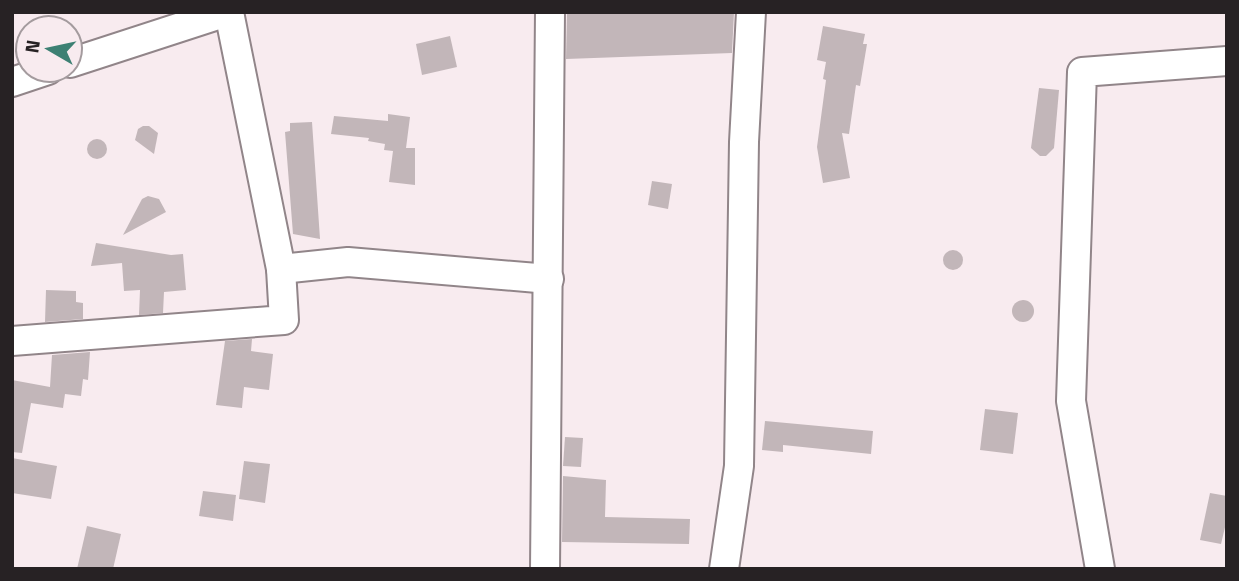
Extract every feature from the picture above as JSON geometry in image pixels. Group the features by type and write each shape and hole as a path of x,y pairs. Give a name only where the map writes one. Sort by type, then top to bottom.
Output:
{"street":[{"path":"12,341 284,320 281,269 228,12 84,58"},
{"path":"545,569 550,12"},
{"path":"724,569 739,466 744,142 751,12"},
{"path":"1100,569 1071,401 1082,72 1227,61"},
{"path":"281,269 348,262 548,279"}],"building":[{"path":"567,12 734,12 732,53 566,59"},
{"path":"823,26 865,34 863,44 867,44 860,86 856,85 849,134 842,133 850,178 823,183 817,147 826,62 817,60"},
{"path":"450,36 457,67 422,75 416,44"},
{"path":"1039,88 1059,90 1054,148 1046,156 1040,156 1031,148"},
{"path":"388,114 410,117 406,148 415,148 415,185 389,182 393,151 384,150 385,144 368,141 369,138 331,134 334,116 388,121"},
{"path":"312,122 320,239 293,234 285,132 290,131 290,123"},
{"path":"149,126 158,133 154,154 135,140 138,129"},
{"path":"97,139 104,142 107,149 104,156 97,159 90,156 87,149 90,142"},
{"path":"652,181 672,184 668,209 648,205"},
{"path":"148,196 159,199 166,212 123,235 142,199"},
{"path":"96,243 171,255 183,254 186,290 164,292 163,313 139,315 140,290 124,291 122,263 91,266"},
{"path":"953,250 960,253 963,260 960,267 953,270 946,267 943,260 946,253"},
{"path":"46,290 76,291 76,302 83,303 83,319 45,322"},
{"path":"1019,300 1027,300 1034,307 1034,315 1027,322 1019,322 1012,315 1012,307"},
{"path":"252,339 251,351 273,354 269,390 244,387 242,408 216,405 225,341"},
{"path":"90,352 88,380 83,379 81,396 65,394 63,408 31,403 22,453 12,452 12,380 50,387 52,355"},
{"path":"985,409 1018,413 1013,454 980,450"},
{"path":"765,421 873,431 871,454 783,445 783,452 762,450"},
{"path":"565,437 583,438 581,467 563,466"},
{"path":"12,458 57,466 51,499 12,493"},
{"path":"244,461 270,464 265,503 239,499"},
{"path":"563,476 606,480 605,517 690,519 689,544 562,542"},
{"path":"203,491 236,495 233,521 199,516"},
{"path":"1210,493 1227,496 1227,519 1221,544 1200,540"},
{"path":"87,526 121,534 113,569 77,569"}]}
